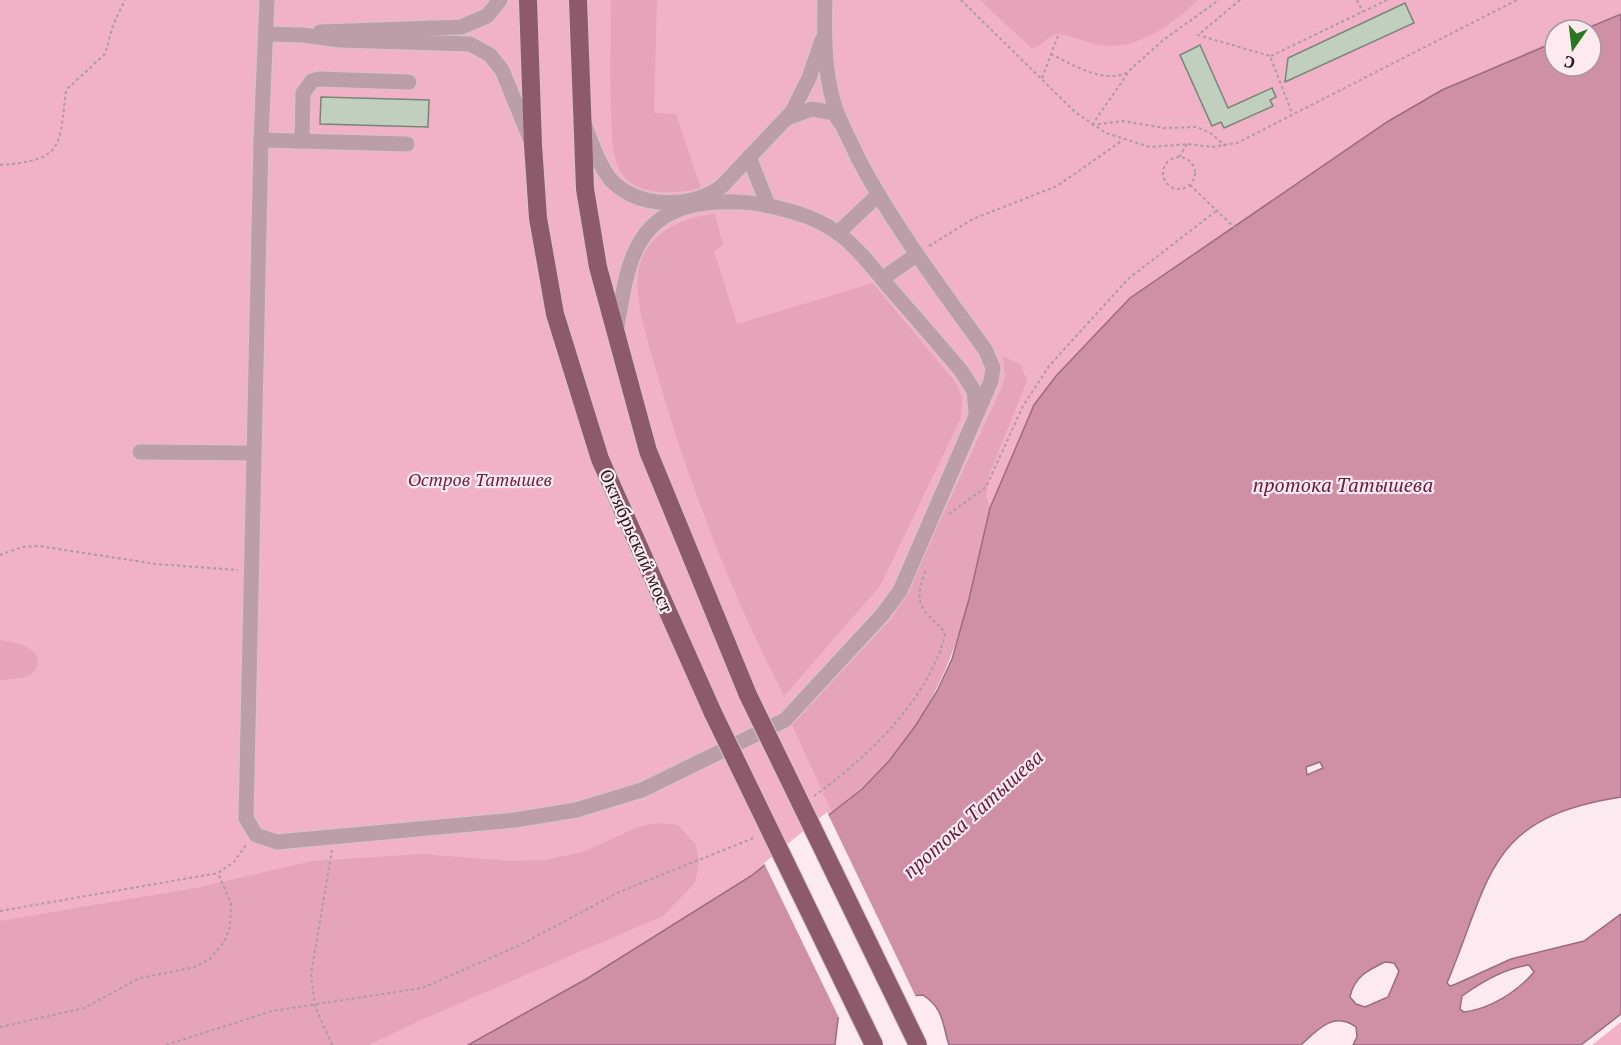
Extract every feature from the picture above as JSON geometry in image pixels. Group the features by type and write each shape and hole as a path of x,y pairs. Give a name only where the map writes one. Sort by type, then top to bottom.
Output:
{"main road":[{"name":"Октябрьский мост","path":"528,0 532,145 538,218 555,315 600,459 713,713 874,1045"},
{"path":"578,0 585,189 598,267 648,451 748,696 918,1045"}],"lane":[{"path":"267,0 249,571 246,818 253,831 265,840 277,842 334,838 515,820 599,804 642,790 687,770 785,720 882,615 900,591 976,417 992,376 991,359 916,255 878,195 834,113 812,109 787,118"},
{"path":"302,35 343,30 461,27 487,16 500,0"},
{"path":"825,0 824,34 829,82 840,122"},
{"path":"266,34 302,35 340,40 460,41 477,46 490,55 502,70 532,145"},
{"path":"581,118 610,179 625,190 653,202 669,203 709,194 722,186 787,118 809,78 824,34"},
{"path":"302,141 303,93 312,81 319,79 409,82"},
{"path":"261,140 407,144"},
{"path":"749,157 768,205"},
{"path":"838,233 878,195"},
{"path":"615,334 634,252 648,229 681,210 710,202 730,199 768,205 802,216 838,233 882,279 971,385 976,417"},
{"path":"882,279 916,255"},
{"path":"140,452 253,453"}],"path":[{"path":"0,165 35,162 52,150 63,128 68,85 105,54 113,25 124,0"},
{"path":"961,0 1092,125 1123,140 1150,147 1188,144 1207,147 1225,146 1249,137 1517,0"},
{"path":"1051,54 1085,70 1104,75 1121,75 1130,70 1162,41 1219,0"},
{"path":"1240,0 1198,35 1270,56 1387,0"},
{"path":"1357,0 1363,12"},
{"path":"1042,78 1058,36"},
{"path":"1270,56 1292,114"},
{"path":"1092,125 1130,70"},
{"path":"1092,125 1124,121 1164,128 1197,128 1212,134 1225,146"},
{"path":"916,255 973,219 1057,186 1123,140"},
{"path":"1179,157 1188,144"},
{"path":"1179,157 1185,158 1194,167 1194,179 1190,185 1185,188 1173,188 1164,179 1163,173 1167,162 1179,157"},
{"path":"1190,185 1241,234"},
{"path":"0,555 22,547 39,546 156,564 249,571"},
{"path":"0,911 218,873 234,862 253,831"},
{"path":"332,1045 315,1006 310,974 334,838"},
{"path":"0,1027 84,1008 140,978 195,967 210,959 224,942 230,927 231,904 218,873"},
{"path":"166,1045 272,1011 315,1006"}],"green space":[{"name":"Остров Татышев","path":"0,0 1621,0 1621,14 1603,22 1603,18 1543,18 1543,47 1442,90 1387,122 1130,298 1056,376 1034,405 990,508 969,599 916,725 889,761 862,789 751,876 691,916 588,978 468,1045 0,1045"},
{"path":"1621,1022 1621,1045 1592,1045"}],"shaded area":[{"path":"611,0 657,0 654,113 676,114 701,188 676,192 650,191 628,181 620,171 615,158 612,132"},
{"path":"980,0 1198,0 1166,26 1141,40 1114,46 1100,45 1059,34 1031,48"},
{"path":"715,214 723,245 714,251 737,324 873,283 956,383 962,397 961,418 880,586 784,696 729,577 682,454 646,333 638,293 639,268 649,245 658,236 679,223"},
{"path":"1003,356 1021,365 1027,381 989,475 986,496 990,508 969,599 957,639 942,677 923,713 899,747 869,780 832,812 792,725 891,619 907,592 1001,389 1005,377"},
{"path":"0,640 19,644 36,654 38,660 34,672 25,677 0,680"},
{"path":"656,823 678,825 696,845 699,861 695,883 663,916 421,1020 369,1045 0,1045 0,921 201,887 312,861 422,854 511,861 544,860 583,852 638,827"}],"water":[{"name":"протока Татышева","path":"1621,14 1621,797 1577,807 1544,820 1519,837 1501,857 1486,882 1447,983 1450,986 1456,984 1511,959 1584,941 1621,914 1621,1014 1581,1045 1353,1045 1357,1037 1356,1027 1341,1021 1333,1021 1320,1028 1301,1045 949,1045 939,1011 923,995 861,1000 838,1019 835,1045 468,1045 588,978 751,876 862,789 889,761 916,725 937,691 952,659 969,599 990,508 1034,405 1056,376 1130,298 1387,122 1442,90 1543,47 1543,78 1603,78 1603,22","holes":["1320,762 1323,768 1307,775 1306,767","1385,962 1394,963 1399,971 1388,997 1365,1007 1356,1004 1350,997 1358,979","1529,965 1534,972 1511,993 1484,1007 1464,1012 1460,1009 1462,996 1477,986 1511,969"]}],"pier":[{"path":"827,812 917,999 863,1003 841,1022 764,863"}],"building":[{"path":"1405,3 1414,23 1285,82 1288,58"},
{"path":"1200,45 1228,108 1272,88 1276,97 1270,100 1273,106 1224,128 1221,122 1212,126 1180,55"},
{"path":"321,97 429,100 428,127 320,124"}]}
